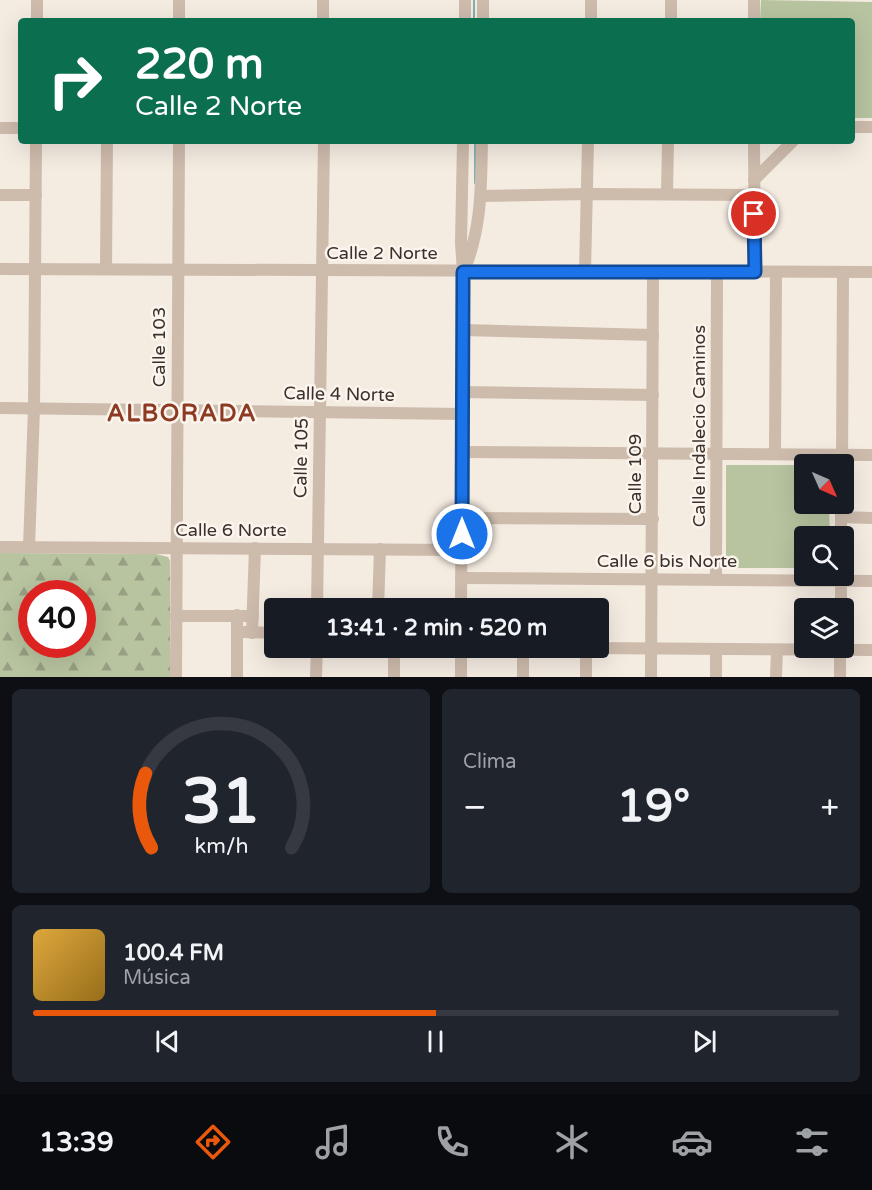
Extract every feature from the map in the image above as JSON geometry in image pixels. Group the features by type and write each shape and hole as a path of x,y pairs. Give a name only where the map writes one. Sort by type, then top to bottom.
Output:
{"street":[{"path":"37,0 37,18"},
{"path":"179,0 179,18"},
{"path":"323,0 323,18"},
{"path":"465,0 465,18"},
{"path":"483,0 483,18"},
{"path":"591,0 591,18"},
{"path":"671,0 671,18"},
{"path":"754,0 754,18"},
{"path":"855,127 872,127"},
{"path":"0,128 18,128"},
{"path":"29,547 34,408 36,144"},
{"path":"106,269 107,144"},
{"name":"Calle 103","path":"176,677 179,144"},
{"name":"Calle 105","path":"317,598 324,144"},
{"path":"461,598 463,144"},
{"path":"463,272 475,243 481,196 482,144"},
{"path":"585,272 588,144"},
{"path":"667,194 668,144"},
{"path":"754,144 755,272"},
{"path":"754,180 790,144"},
{"path":"0,195 36,195"},
{"path":"481,196 754,195"},
{"name":"Calle 2 Norte","path":"0,269 872,272"},
{"name":"Calle 109","path":"651,677 653,271"},
{"name":"Calle Indalecio Caminos","path":"716,580 717,272"},
{"path":"776,272 776,453"},
{"path":"842,454 843,272"},
{"path":"463,330 653,335"},
{"path":"462,392 653,395"},
{"name":"Calle 4 Norte","path":"0,408 462,414"},
{"path":"462,452 794,455"},
{"path":"854,458 872,455"},
{"path":"854,513 872,518"},
{"path":"462,518 652,519"},
{"name":"Calle 6 Norte","path":"0,547 462,550"},
{"path":"252,633 255,548"},
{"path":"378,598 380,549"},
{"name":"Calle 6 bis Norte","path":"461,578 794,579"},
{"name":"Calle 6 bis Norte","path":"854,579 872,581"},
{"path":"237,615 237,677"},
{"path":"176,616 253,616"},
{"path":"237,632 264,633"},
{"path":"609,648 794,650"},
{"path":"854,649 872,650"},
{"path":"716,650 716,677"},
{"path":"776,677 777,650"},
{"path":"316,677 317,658"},
{"path":"394,658 394,677"},
{"path":"461,677 462,658"},
{"path":"523,658 523,677"},
{"path":"586,677 587,658"},
{"path":"840,658 840,677"}],"green space":[{"path":"761,0 872,2 872,118 855,118 855,18 760,18"},
{"path":"726,465 794,465 794,514 829,514 830,526 794,526 794,568 726,568"},
{"path":"0,553 156,554 168,557 170,561 170,677 0,677"}],"waterway":[{"path":"474,0 474,18"},
{"path":"475,144 475,183"}],"district":[{"name":"ALBORADA","path":"182,413"}],"route":[{"path":"462,534 463,272 755,272 754,214"}]}
